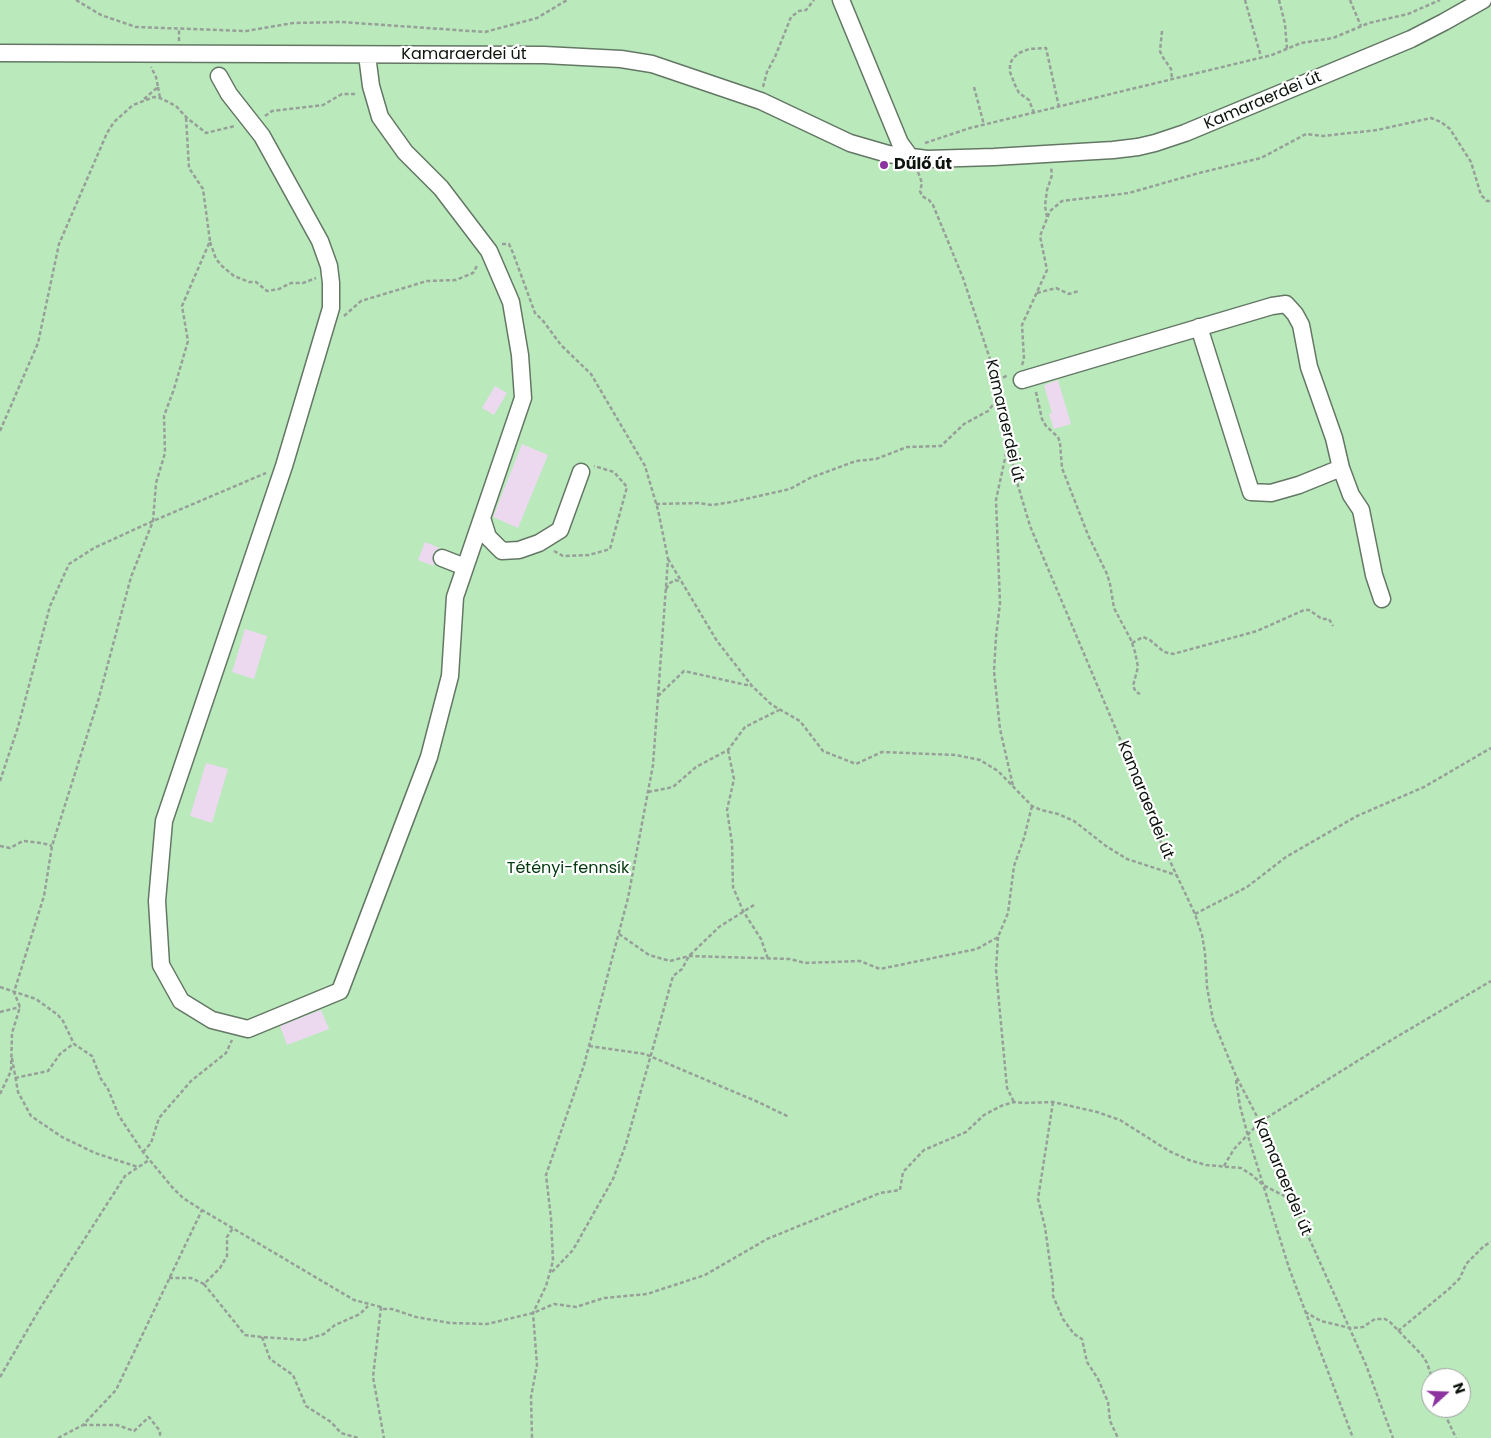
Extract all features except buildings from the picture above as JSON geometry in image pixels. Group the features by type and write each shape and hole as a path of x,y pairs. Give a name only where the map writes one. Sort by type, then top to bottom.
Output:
{"street":[{"path":"841,0 900,143 914,150"},
{"name":"Kamaraerdei út","path":"0,53 367,56 544,55 621,59 652,64 761,101 850,143 888,154 914,150 927,159 985,157 1113,150 1155,143 1185,133 1410,39 1482,0"},
{"path":"219,76 229,94 254,124 320,240 330,274 331,308 327,325 284,466 164,821 157,901 161,965 181,1001 212,1020 248,1029 340,991 429,757 450,676 455,597 524,398 520,356 511,302 490,251 441,188 405,152 380,118 373,94 367,56"},
{"path":"1024,375 1272,306 1286,304 1295,314 1301,325 1308,367 1334,438 1341,468 1352,496 1361,510 1374,574 1382,599"},
{"path":"1198,327 1251,492 1271,493 1299,485 1341,468"},
{"path":"482,518 488,537 502,551 518,550 540,543 560,530 581,472"},
{"path":"442,558 465,567"}],"path":[{"path":"76,0 101,15 136,27 246,31 293,23 341,22 485,32 538,18 567,0"},
{"path":"761,101 766,72 775,57 790,17 799,11 806,10 814,0"},
{"path":"1245,0 1260,57"},
{"path":"1279,0 1285,24 1287,48"},
{"path":"1350,0 1361,26"},
{"path":"914,150 925,143 984,125 1260,57 1301,43 1333,38 1369,23 1408,14 1440,0"},
{"path":"1162,31 1160,51 1171,69 1172,79"},
{"path":"1034,113 1028,100 1019,93 1010,72 1010,64 1014,58 1019,52 1029,49 1046,48 1058,107"},
{"path":"149,54 160,98"},
{"path":"0,431 38,343 59,244 107,134 122,113 143,100 158,87"},
{"path":"974,87 984,125"},
{"path":"143,100 154,97 160,98 176,106 186,117 206,132 211,133 232,126 254,124 272,110 323,105 342,94 373,94"},
{"path":"186,117 189,168 203,189 210,241 216,258 222,266 234,276 249,282 256,282 267,291 295,282 303,283 322,274 330,274"},
{"path":"1140,694 1132,686 1138,666 1132,643 1117,617 1107,574 1088,535 1062,468 1058,438 1042,419 1035,386 1024,375 1022,325 1046,270 1040,236 1050,211 1062,201 1129,193 1261,158 1306,134 1323,136 1377,130 1415,120 1431,118 1441,122 1450,129 1471,162 1481,195 1487,201 1491,201"},
{"name":"Kamaraerdei út","path":"914,150 922,183 920,191 922,196 933,204 963,278 997,380 1010,439 1014,472 1030,526 1176,876 1195,914 1202,935 1207,987 1213,1020 1236,1076 1277,1160 1292,1200 1366,1365 1393,1438"},
{"path":"1047,219 1045,206 1046,190 1052,175 1051,168"},
{"path":"0,1094 11,1071 12,1033 20,1007 14,992 44,896 52,846 98,701 131,577 153,521 156,482 165,453 164,416 188,341 182,306 210,241"},
{"path":"327,325 345,316 360,301 427,282 456,280 474,273 479,261 496,244 509,244 535,314 544,322 561,345 591,374 645,466 656,504 668,559 653,765 628,898 590,1046 546,1175 553,1252 551,1273 534,1313 537,1365 531,1397 532,1438"},
{"path":"1036,293 1056,288 1069,294 1079,292"},
{"path":"656,504 698,503 712,505 732,502 790,489 810,478 856,461 876,460 908,447 941,446 964,424 992,406 1002,402"},
{"path":"1010,439 996,500 1000,603 994,671 1000,729 1014,788"},
{"path":"540,543 564,556 588,555 610,548 627,487 614,472 588,464 581,472"},
{"path":"0,781 18,727 50,606 69,564 94,548 153,521 284,466"},
{"path":"668,559 717,642 752,686 772,705 800,721 823,751 856,764 882,752 956,755 980,760 998,771 1032,806 1074,821 1106,846 1127,859 1176,876"},
{"path":"665,590 675,580 683,582"},
{"path":"1132,643 1143,637 1150,640 1164,652 1173,654 1256,631 1304,610 1309,610 1322,619 1329,619 1333,626"},
{"path":"658,696 684,672 752,686"},
{"path":"648,792 673,787 696,768 728,750 745,727 779,709"},
{"path":"1195,914 1247,887 1286,857 1357,816 1424,787 1491,748"},
{"path":"728,750 734,779 727,810 732,842 733,887 743,911 762,939 768,959"},
{"path":"1014,1102 1006,1088 996,970 998,937 1008,914 1014,866 1024,838 1032,806"},
{"path":"0,846 10,848 23,841 52,846"},
{"path":"551,1273 573,1250 613,1179 626,1144 673,976 682,970 689,956 719,927 754,905"},
{"path":"619,934 649,955 670,961 689,956 790,959 805,963 860,961 880,970 977,949 998,937"},
{"path":"1224,1166 1234,1149 1260,1122 1383,1045 1491,981"},
{"path":"0,987 36,999 58,1015 74,1044 92,1056 101,1080 108,1089 119,1116 143,1152 183,1198 354,1300 416,1317 450,1323 487,1324 534,1313 554,1304 576,1307 604,1298 647,1294 705,1275 767,1239 880,1193 900,1190 903,1172 924,1150 966,1132 984,1115 1014,1102 1053,1102 1097,1112 1120,1120 1169,1151 1188,1160 1206,1165 1241,1168 1263,1185 1292,1200"},
{"path":"0,1012 20,1007"},
{"path":"143,1152 152,1143 159,1118 191,1081 226,1053 238,1027"},
{"path":"15,1078 48,1071 60,1054 74,1044"},
{"path":"590,1046 650,1056 789,1117"},
{"path":"11,1051 18,1092 31,1116 62,1137 95,1154 139,1167"},
{"path":"1236,1076 1240,1106 1248,1136 1289,1268 1353,1438"},
{"path":"1053,1102 1038,1199 1045,1227 1053,1296 1063,1319 1074,1334 1082,1339 1087,1362 1108,1402 1110,1421 1118,1438"},
{"path":"0,1377 39,1310 125,1176 149,1160"},
{"path":"58,1438 83,1425 116,1390 202,1210"},
{"path":"204,1284 220,1268 227,1256 227,1237 233,1228"},
{"path":"1398,1331 1449,1289 1460,1278 1466,1264 1484,1246 1491,1242"},
{"path":"169,1278 191,1278 204,1284 245,1335 304,1340 324,1334 335,1325 360,1314 369,1305"},
{"path":"381,1307 373,1377 384,1438"},
{"path":"1305,1312 1321,1321 1350,1328 1363,1327 1375,1319 1385,1319 1422,1356 1428,1368"},
{"path":"262,1337 270,1359 293,1375 306,1406 331,1422 341,1433 358,1438"},
{"path":"83,1425 117,1425 134,1431 149,1417 160,1431 160,1438"},
{"path":"1447,1418 1456,1438"}],"green space":[{"name":"Tétényi-fennsík","path":"0,0 1491,0 1491,1438 0,1438"}],"place":[{"name":"Dűlő út","path":"884,165"}]}
